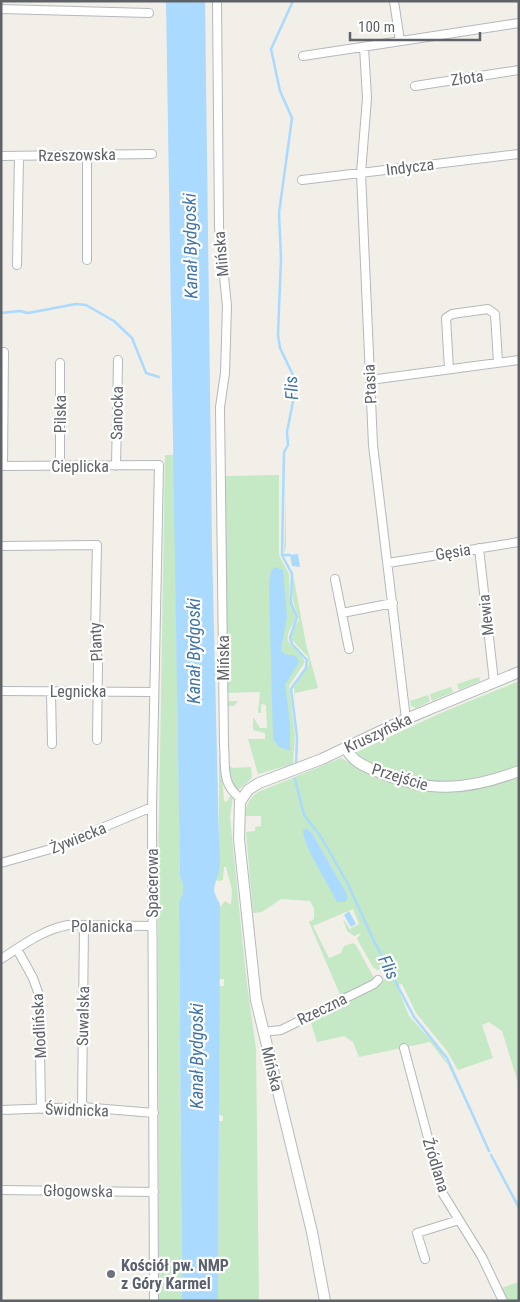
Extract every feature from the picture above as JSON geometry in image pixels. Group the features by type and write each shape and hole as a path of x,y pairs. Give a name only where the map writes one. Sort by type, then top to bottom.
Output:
{"street":[{"name":"Mińska","path":"217,1 219,227 226,306 225,373 220,407 224,746 227,783 231,790 241,799 238,816 239,839 254,987 263,1032 307,1208 325,1301"},
{"path":"394,1 400,41"},
{"path":"1,9 149,13"},
{"path":"303,56 519,23"},
{"name":"Ptasia","path":"364,47 366,104 361,144 361,174 373,445 406,719"},
{"name":"Złota","path":"414,86 519,70"},
{"name":"Rzeszowska","path":"1,156 152,154"},
{"name":"Indycza","path":"302,180 519,154"},
{"path":"17,265 18,156"},
{"path":"87,260 88,156"},
{"path":"449,369 446,318 452,314 488,309 495,314 498,362"},
{"path":"2,466 4,352"},
{"name":"Sanocka","path":"116,466 118,360"},
{"path":"370,380 519,360"},
{"name":"Pilska","path":"60,363 60,466"},
{"name":"Cieplicka","path":"2,466 159,465"},
{"name":"Spacerowa","path":"154,1301 152,807 159,465"},
{"name":"Gęsia","path":"388,563 519,542"},
{"name":"Planty","path":"1,546 97,545 95,635 98,692 97,740"},
{"name":"Mewia","path":"479,548 494,682"},
{"path":"335,579 349,649"},
{"path":"342,613 393,604"},
{"name":"Kruszyńska","path":"241,799 255,786 346,748 406,719 519,672"},
{"name":"Legnicka","path":"1,690 154,692"},
{"path":"51,692 52,744"},
{"name":"Przejście","path":"346,748 351,757 364,766 423,786 450,788 470,786 519,771"},
{"name":"Żywiecka","path":"1,863 54,848 152,807"},
{"name":"Suwalska","path":"82,1107 84,925"},
{"name":"Polanicka","path":"1,959 47,931 68,926 152,926"},
{"name":"Modlińska","path":"17,949 33,978 39,995 41,1109"},
{"name":"Rzeczna","path":"263,1032 281,1030 374,984 378,980"},
{"name":"Źródlana","path":"404,1048 443,1194 482,1257 503,1301"},
{"name":"Świdnicka","path":"1,1110 82,1107 154,1113"},
{"name":"Głogowska","path":"1,1190 154,1192"},
{"path":"425,1259 417,1233 460,1220"}],"green space":[{"path":"165,455 174,455 180,877 183,884 183,893 179,902 182,1301 159,1301 158,879"},
{"path":"279,475 279,555 289,574 290,601 296,619 290,629 288,640 305,662 289,686 295,735 293,764 258,774 248,739 265,739 265,733 253,730 253,717 260,728 267,728 266,705 261,704 261,713 258,713 260,692 227,693 227,701 238,701 234,706 227,706 225,476"},
{"path":"286,497 286,546 284,555"},
{"path":"292,569 306,644 318,688 295,693 295,702 294,687 309,664 308,657 291,639 292,631 299,620 293,601"},
{"path":"479,677 480,681 459,690 457,684"},
{"path":"519,677 519,679 441,710 368,745 361,746 414,720"},
{"path":"519,681 519,1086 502,1031 489,1022 482,1025 493,1058 458,1070 447,1051 416,1013 402,984 397,986 409,1016 440,1050 460,1085 465,1100 448,1065 430,1042 359,1057 353,1042 344,1036 317,1042 310,1020 379,985 389,973 386,968 377,970 373,967 357,939 361,933 354,936 347,931 343,919 350,929 359,924 353,909 313,926 329,958 341,953 344,946 353,943 356,945 374,978 373,981 341,997 309,922 314,919 314,908 310,901 281,899 262,912 253,913 246,832 255,831 255,827 261,826 261,816 245,816 248,803 258,792 341,758 359,767 357,752 443,712","holes":["307,828 312,833 344,889"]},
{"path":"451,687 453,692 432,701 430,694"},
{"path":"428,695 430,701 416,708 411,706 410,701"},
{"path":"219,754 221,756 224,801 227,802 231,794 233,797 230,817 246,976 256,1049 259,1301 218,1301 219,1121 223,1121 223,1116 219,1115 219,986 224,986 224,979 219,979 220,907 225,901 231,905 232,890 226,867 224,867 223,880 218,881 216,879 219,865"},
{"path":"230,766 232,768 251,767 252,778 237,791 230,785"},
{"path":"519,1282 519,1301 507,1301 501,1288"}],"water":[{"name":"Kanał Bydgoski","path":"166,1 205,1 212,545 220,859 214,891 220,904 218,1301 182,1301 179,902 183,893 183,884 180,877"},
{"path":"298,554 300,567 292,566 290,555"},
{"path":"275,567 283,570 287,617 281,650 285,654 296,656 299,662 285,685 290,723 290,751 279,747 273,739 269,585 271,571"},
{"path":"307,828 312,833 344,889 348,898 345,902 337,902 311,855 303,830"},
{"path":"349,911 356,924 351,927 344,915"}],"waterway":[{"name":"Flis","path":"293,1 271,49 280,91 292,118 279,213 281,258 278,335 280,348 292,373 295,391 287,432 288,445 284,452 282,555 292,574 291,603 297,617 290,638 292,644 307,660 306,668 291,689 297,736 296,767"},
{"path":"1,313 20,311 28,313 76,304 86,305 114,321 132,338 146,373 159,377"},
{"name":"Flis","path":"282,555 290,555"},
{"name":"Flis","path":"295,779 304,815 321,837 348,884 372,937 414,1017 447,1058 489,1151"},
{"name":"Flis","path":"491,1155 519,1208"}],"place":[{"name":"Kościół pw. NMP z Góry Karmel","path":"111,1274"}]}
